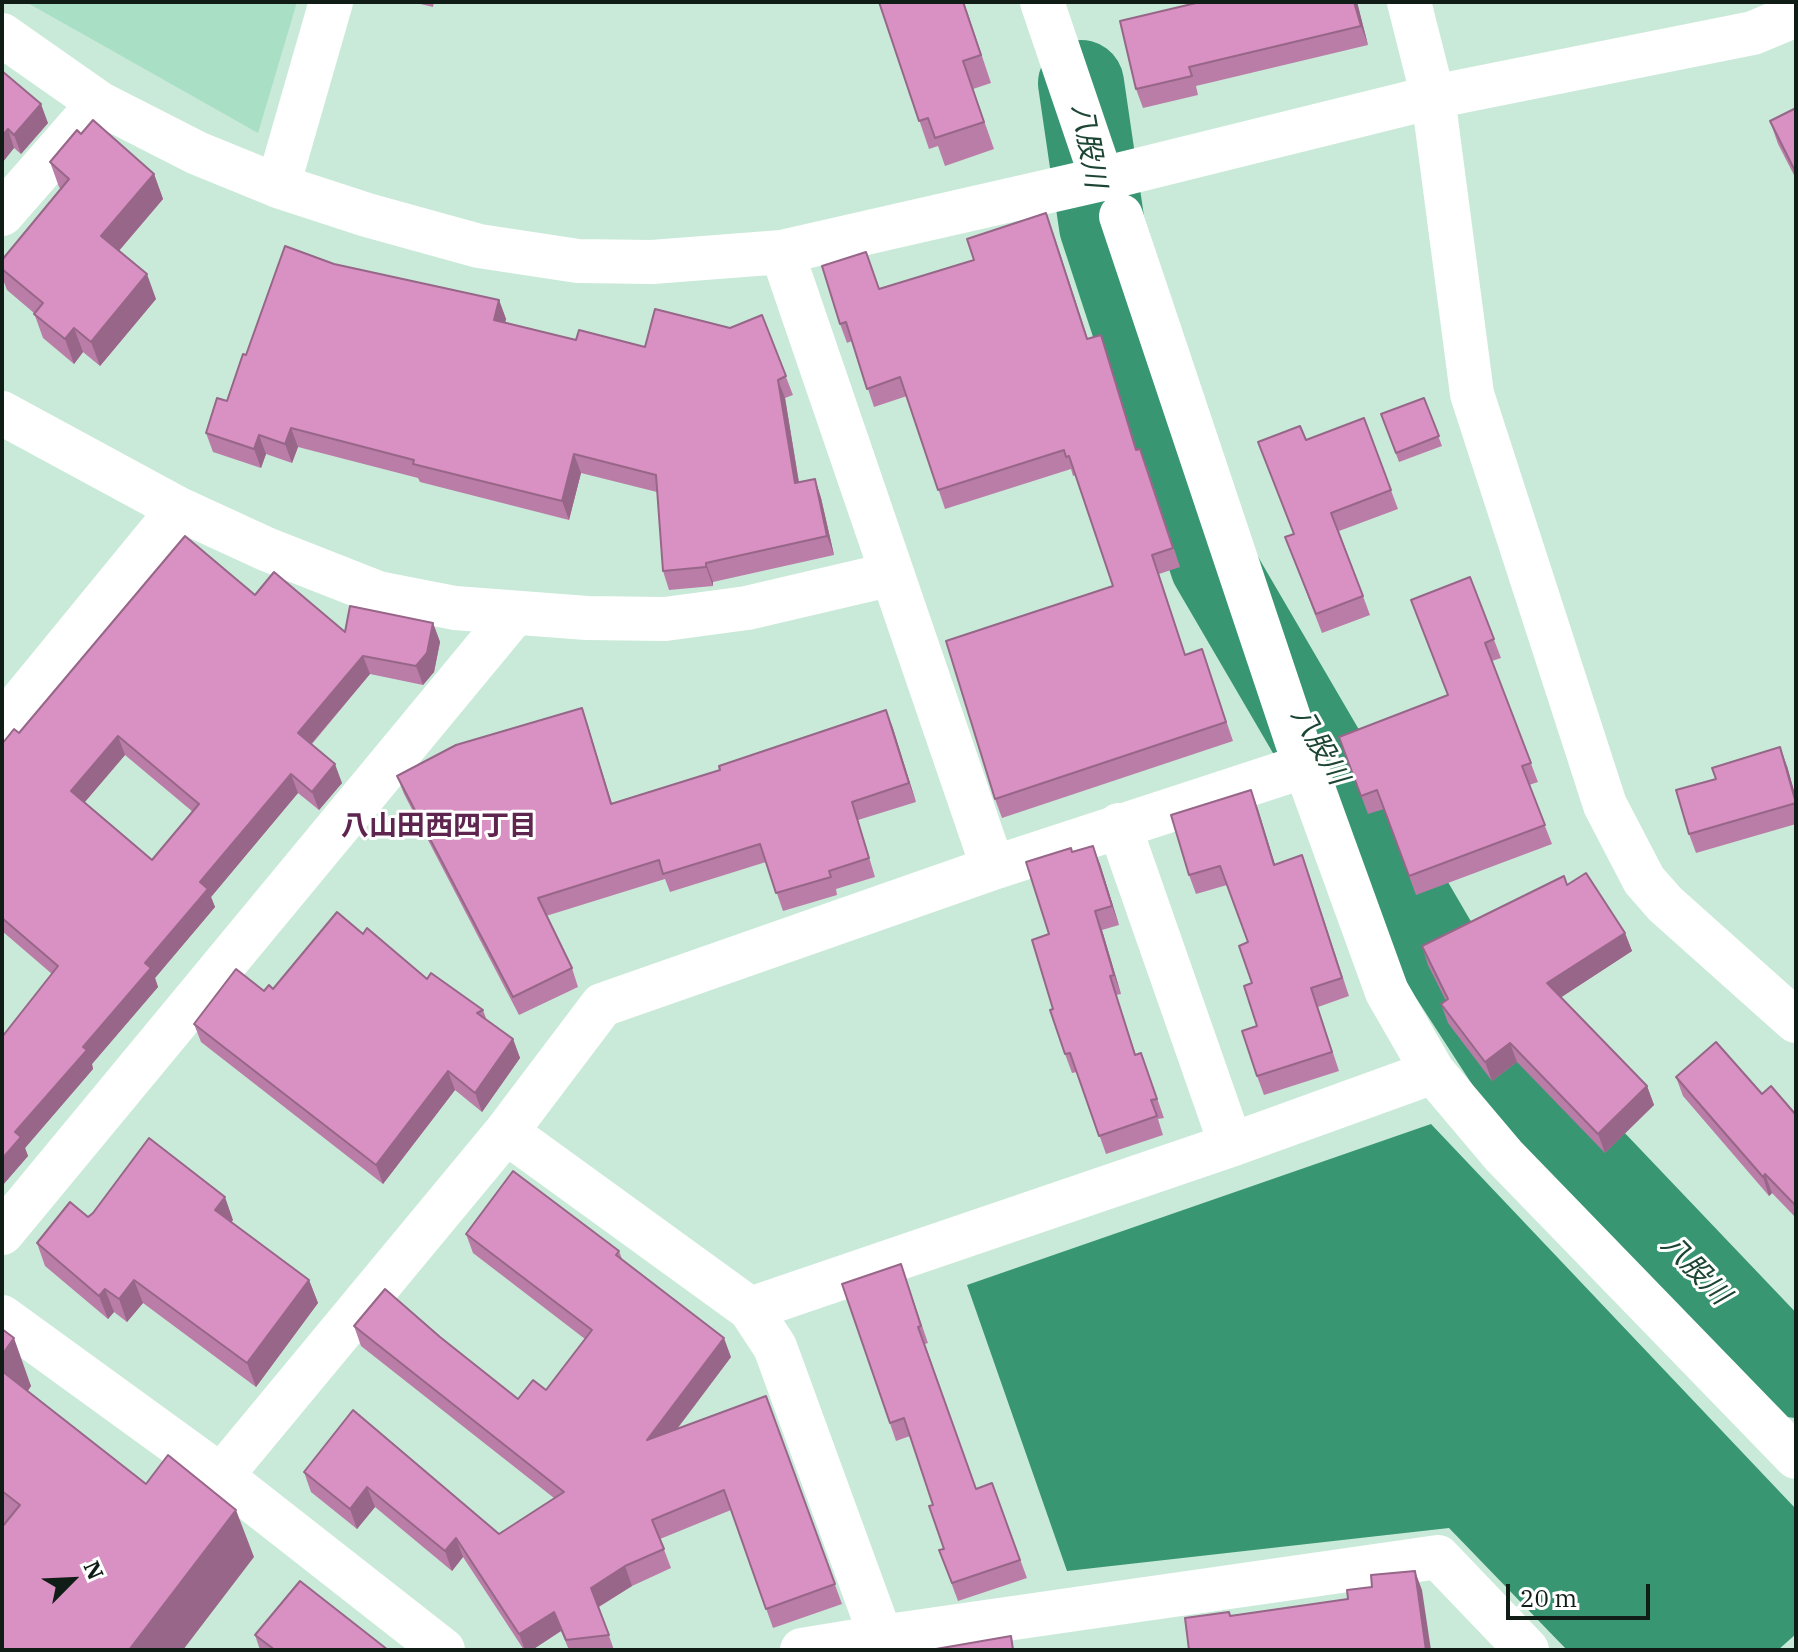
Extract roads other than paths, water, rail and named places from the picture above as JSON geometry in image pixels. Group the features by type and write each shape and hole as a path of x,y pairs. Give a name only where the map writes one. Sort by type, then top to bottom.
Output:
{"street":[{"path":"278,186 331,2"},
{"path":"1042,2 1305,766 1387,992 1433,1072 1504,1156 1796,1457"},
{"path":"1409,2 1433,97 1472,394 1605,805 1644,880 1665,904 1796,1021"},
{"path":"2,35 99,103 197,153 278,186 479,246 578,261 652,262 782,252 1112,198 1433,97 1753,33 1796,15"},
{"path":"2,214 99,103"},
{"path":"782,252 993,868"},
{"path":"2,413 179,509 266,549 378,593 455,608 587,618 665,619 772,604 892,574"},
{"path":"2,725 179,509"},
{"path":"2,1233 514,614"},
{"path":"221,1476 506,1132 602,1005 1119,825 1305,766"},
{"path":"1119,825 1231,1145"},
{"path":"750,1309 1231,1145 1433,1072"},
{"path":"506,1132 750,1309 775,1347 881,1637"},
{"path":"2,1317 221,1476 443,1650"},
{"path":"802,1650 1438,1557 1527,1650"}],"waterway":[{"name":"八股川","path":"1081,83 1102,226 1213,565 1453,976 1532,1098 1796,1375"}],"district":[{"name":"八山田西四丁目","path":"439,827"}]}
